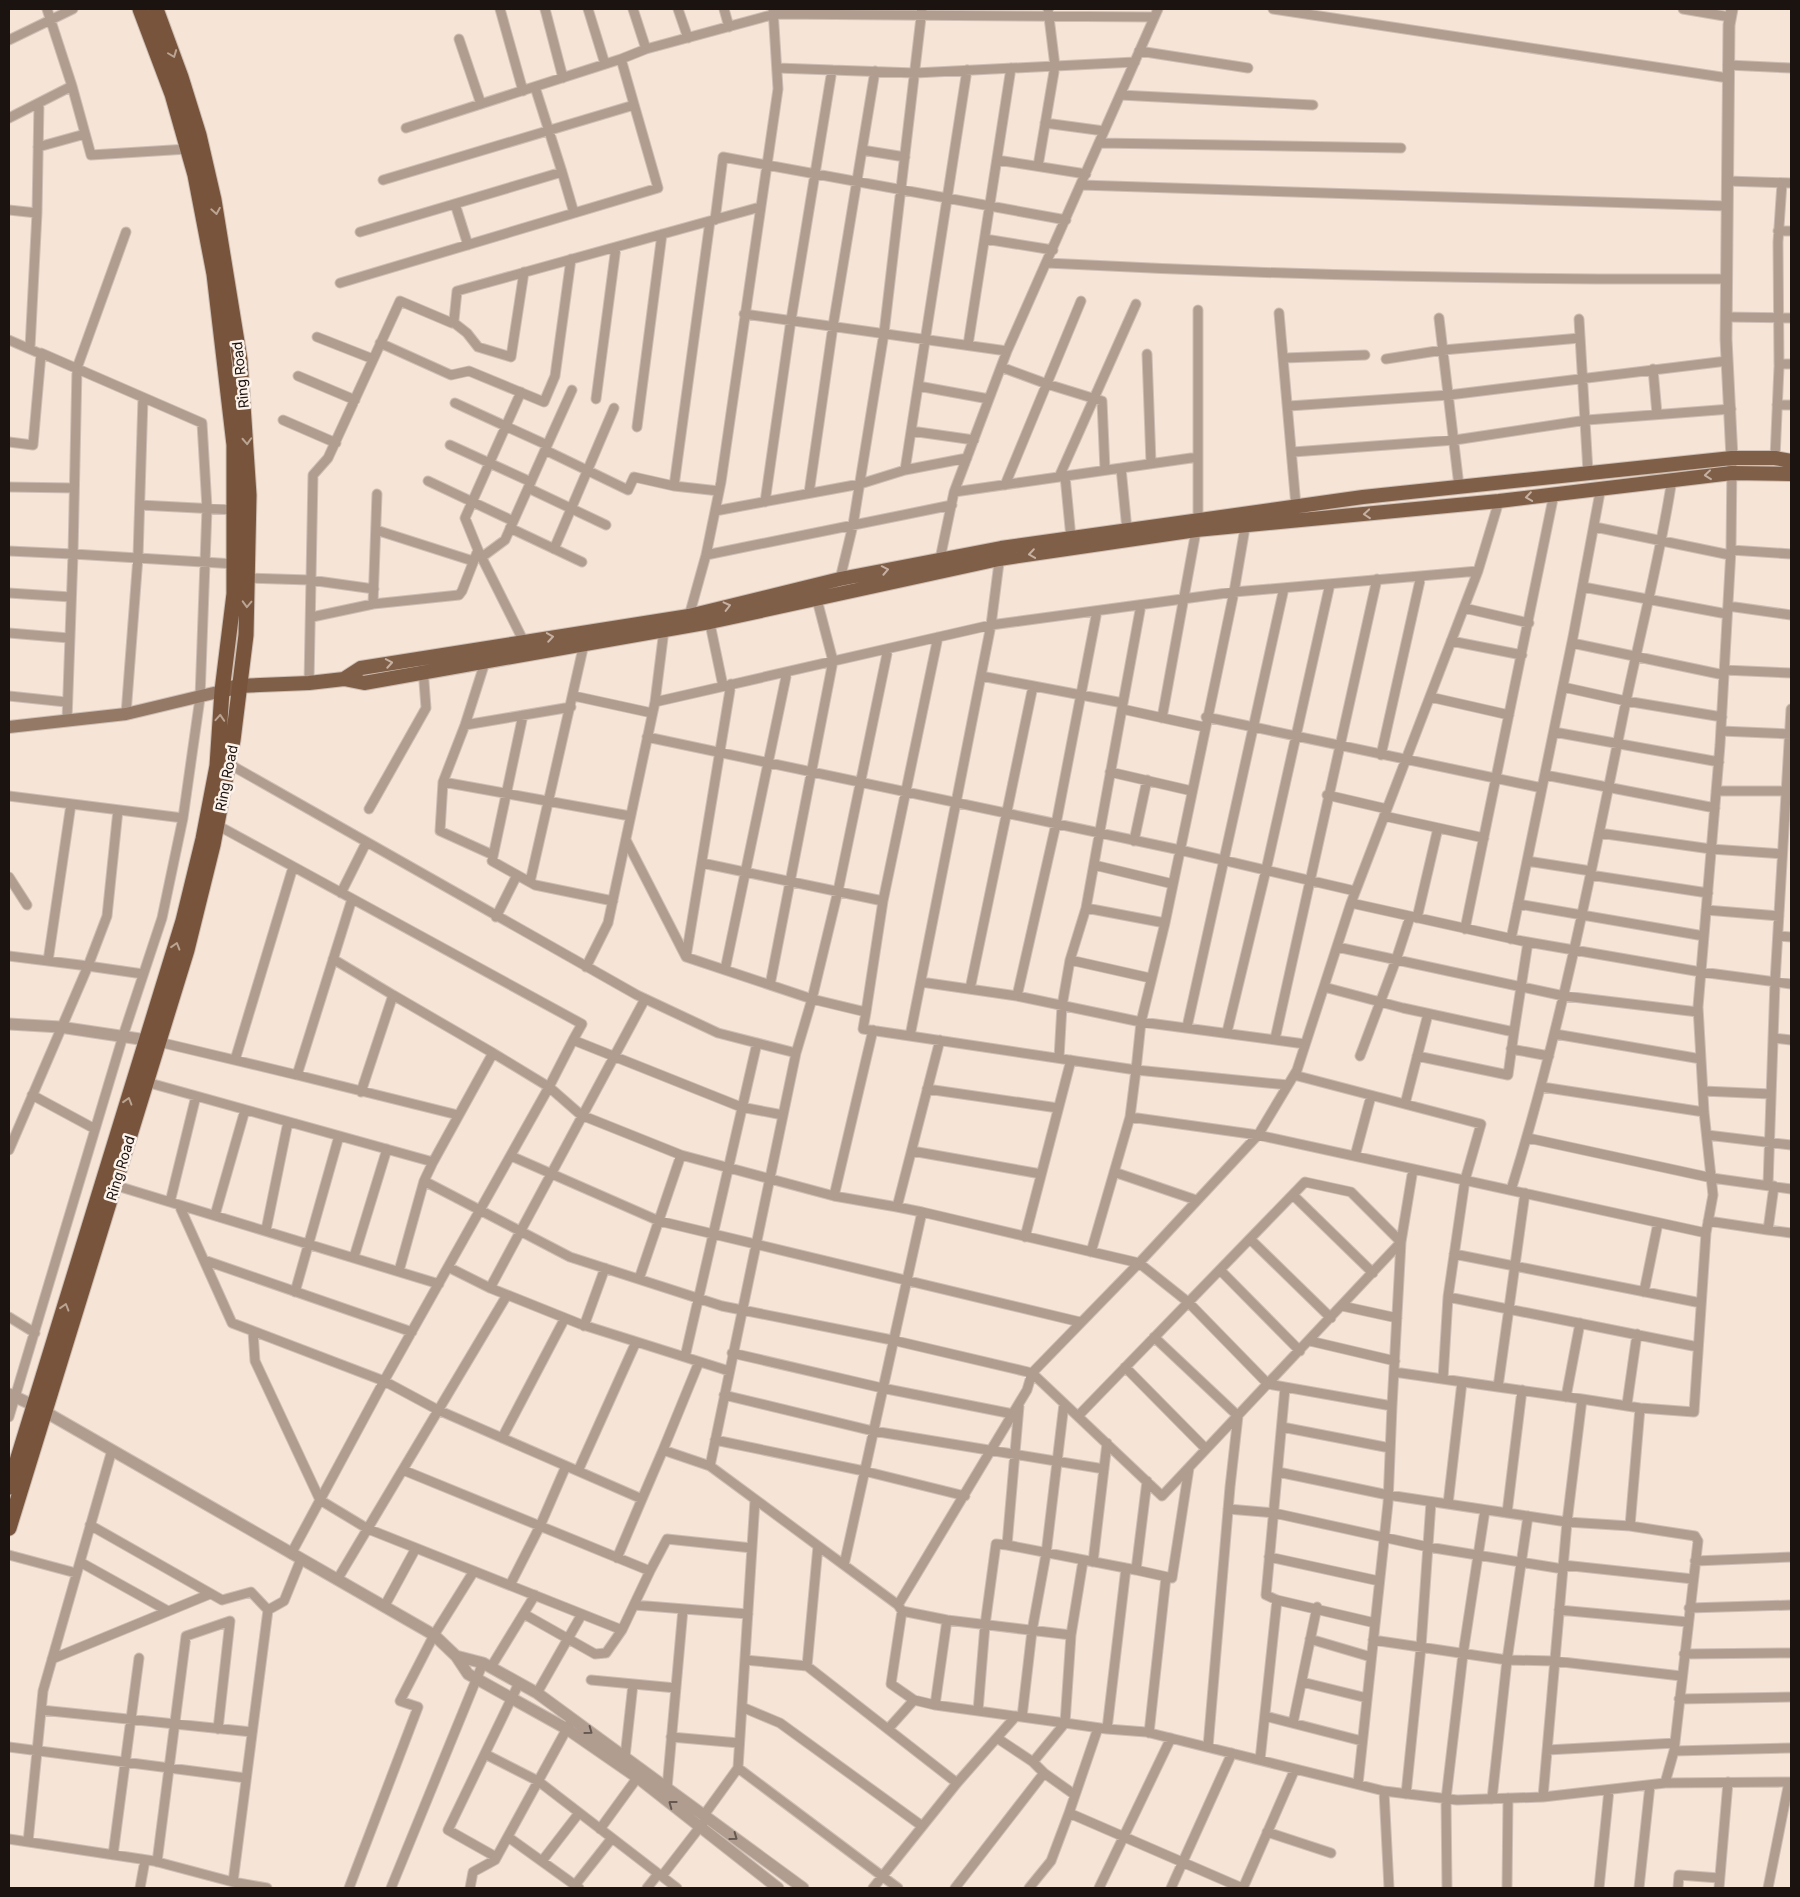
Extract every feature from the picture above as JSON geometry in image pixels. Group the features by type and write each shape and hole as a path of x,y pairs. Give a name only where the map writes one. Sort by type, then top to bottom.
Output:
{"highway":[{"name":"Ring Road","path":"9,1528 40,1409 153,1041 203,839 217,766 222,691 234,594 234,445 226,363 214,274 188,150 172,94 140,9"},
{"name":"Ring Road","path":"9,1487 40,1409 146,1082 153,1041 188,950 217,826 229,764 246,635 249,495 246,424 230,293 214,200 198,135 181,77 156,9"}],"main road":[{"path":"1247,519 1296,506 1588,472 1732,458 1774,458 1791,461"},
{"path":"815,591 840,579 940,559 1000,553 1247,519 1499,501 1601,487 1732,473 1791,474"},
{"path":"9,727 126,714 200,698 238,686 309,683 344,679 361,668 485,662 664,630 709,616 815,591 1071,538 1127,530 1197,525"},
{"path":"422,664 490,647 689,616 709,616"}],"street":[{"path":"47,9 72,86 91,156 188,150"},
{"path":"9,40 73,9"},
{"path":"500,9 523,91"},
{"path":"544,9 563,78"},
{"path":"588,9 605,64"},
{"path":"633,9 646,49"},
{"path":"678,9 688,38"},
{"path":"724,9 729,26"},
{"path":"1273,9 1728,78"},
{"path":"1394,1372 1627,1404 1640,1408 1694,1412 1706,1233 1713,1195 1704,1112 1698,1012 1719,762 1730,552 1732,458 1726,279 1728,65 1731,13 1683,9"},
{"path":"689,616 706,555 719,491 778,89 774,12"},
{"path":"406,128 621,59 646,49 774,12 1156,13 1001,366 954,492 940,559"},
{"path":"840,579 853,525 884,333 922,12"},
{"path":"1038,166 1055,66 1048,13"},
{"path":"459,39 481,104"},
{"path":"1139,51 1248,68"},
{"path":"340,283 658,188 621,59"},
{"path":"777,68 915,73 1135,62"},
{"path":"1728,65 1791,68"},
{"path":"968,345 1011,68"},
{"path":"765,502 791,320 832,70"},
{"path":"905,470 967,70"},
{"path":"809,493 833,326 875,71"},
{"path":"9,118 72,86"},
{"path":"535,87 574,213"},
{"path":"1120,95 1313,105"},
{"path":"30,348 38,213 39,103"},
{"path":"383,180 634,105"},
{"path":"1045,123 1104,131"},
{"path":"38,147 85,134"},
{"path":"1100,143 1401,148"},
{"path":"862,150 905,157"},
{"path":"674,486 712,220 723,157 766,167 1066,220"},
{"path":"997,160 1086,174"},
{"path":"360,232 562,172"},
{"path":"1727,182 1787,183 1778,231 1779,365 1774,458"},
{"path":"1081,185 1727,206"},
{"path":"455,204 468,245"},
{"path":"453,322 457,291 760,207"},
{"path":"9,210 38,213"},
{"path":"1778,231 1791,231"},
{"path":"67,720 66,702 73,554 77,368 126,232"},
{"path":"637,427 662,234"},
{"path":"985,239 1053,250"},
{"path":"596,399 616,247"},
{"path":"380,343 451,375 469,371 544,402 555,376 571,259"},
{"path":"1047,263 1249,274 1529,280 1726,279"},
{"path":"309,683 312,618 310,580 313,475 328,458 336,442 400,300 453,322 467,333 478,348 511,357 524,272"},
{"path":"1005,485 1082,301"},
{"path":"1071,538 1062,477 1094,398 1136,304"},
{"path":"1162,718 1186,599 1197,525 1198,310"},
{"path":"1280,313 1296,506"},
{"path":"744,314 1007,351"},
{"path":"1727,317 1791,318"},
{"path":"1439,318 1459,486"},
{"path":"1579,319 1587,420 1588,472"},
{"path":"317,337 373,359"},
{"path":"1386,359 1443,350 1580,338"},
{"path":"9,340 77,368 203,425 207,508 200,698 183,818 162,918 123,1036 35,1333 12,1395 9,1417"},
{"path":"9,442 33,445 41,353"},
{"path":"1147,354 1151,463"},
{"path":"1284,358 1365,355"},
{"path":"1289,406 1449,395 1728,361"},
{"path":"1779,365 1791,364"},
{"path":"1001,366 1047,384 1102,401 1105,470"},
{"path":"1653,369 1657,414"},
{"path":"298,376 355,400"},
{"path":"918,386 989,399"},
{"path":"312,618 374,604 459,595 473,562 480,554 505,540 572,390"},
{"path":"521,392 465,520 524,642"},
{"path":"126,714 138,556 143,398"},
{"path":"456,403 506,426 588,471 628,490 634,477 674,486 719,491"},
{"path":"1777,405 1791,405"},
{"path":"554,549 614,408"},
{"path":"1293,452 1455,440 1587,420 1731,409"},
{"path":"283,420 336,442"},
{"path":"911,431 974,440"},
{"path":"450,445 606,525"},
{"path":"954,492 1198,457"},
{"path":"715,511 860,484 905,470 967,458"},
{"path":"1121,468 1127,530"},
{"path":"1511,1190 1542,1087 1575,950 1626,701 1662,542 1672,479"},
{"path":"428,482 472,502 554,549 582,562"},
{"path":"9,487 74,488"},
{"path":"1510,939 1572,644 1601,487"},
{"path":"374,604 378,494"},
{"path":"1465,929 1554,494"},
{"path":"1499,501 1464,608 1355,891 1306,1044 1294,1075 1258,1135 1139,1263 1032,1373 1027,1390 1020,1403 900,1608 891,1684 914,1700 935,1705 1102,1729 1149,1732 1384,1791 1446,1799 1543,1797 1665,1783 1790,1782 1768,1888"},
{"path":"140,505 235,510"},
{"path":"706,555 952,505"},
{"path":"1091,1252 1130,1117 1141,1022 1150,978 1165,924 1205,722 1234,592 1247,519"},
{"path":"1595,527 1662,542 1730,552 1791,554"},
{"path":"376,530 473,562"},
{"path":"9,550 138,556 235,564"},
{"path":"910,1036 991,625 1000,553"},
{"path":"654,702 991,625 1234,592 1478,570"},
{"path":"1380,755 1421,576"},
{"path":"248,578 310,580 374,589"},
{"path":"1275,1040 1338,745 1377,580"},
{"path":"1227,1032 1266,870 1330,584"},
{"path":"1583,587 1648,601 1728,610 1791,614"},
{"path":"1187,1027 1284,588"},
{"path":"770,985 833,661 815,591"},
{"path":"9,593 71,597"},
{"path":"1059,1058 1062,1006 1070,960 1086,908 1141,605"},
{"path":"1464,608 1529,623"},
{"path":"1017,996 1056,824 1097,611"},
{"path":"686,957 721,753 727,685 709,616"},
{"path":"586,967 608,923 652,713 664,630"},
{"path":"9,633 69,638"},
{"path":"938,638 904,792 883,901 864,1028 1136,1070 1288,1085"},
{"path":"1451,641 1522,655"},
{"path":"530,882 547,801 574,696 584,644"},
{"path":"1572,644 1724,672 1791,673"},
{"path":"490,647 465,725 443,782 440,831 494,855"},
{"path":"710,1466 782,1115 838,891 888,649"},
{"path":"369,809 426,708 422,664"},
{"path":"725,970 787,672"},
{"path":"981,676 1080,695 1162,718 1254,727 1542,788"},
{"path":"970,989 1033,686"},
{"path":"1563,687 1626,701 1722,717"},
{"path":"9,696 66,702"},
{"path":"574,696 652,713"},
{"path":"1430,697 1509,715"},
{"path":"465,725 571,707"},
{"path":"1768,1230 1771,1185 1770,1143 1775,982 1782,854 1789,791 1791,709"},
{"path":"523,716 492,861 535,885 612,901"},
{"path":"1721,731 1790,734"},
{"path":"1554,732 1719,762"},
{"path":"647,737 1180,850 1355,891"},
{"path":"229,764 496,917 646,999 718,1033 796,1053"},
{"path":"1110,772 1192,791"},
{"path":"1545,775 1715,808"},
{"path":"1134,841 1146,780"},
{"path":"443,782 630,816"},
{"path":"1716,790 1789,791"},
{"path":"9,796 183,818"},
{"path":"1327,796 1438,828 1484,838"},
{"path":"48,961 71,804"},
{"path":"10,1146 88,966 107,916 118,810"},
{"path":"217,826 582,1024 320,1500 296,1556 284,1601 268,1610"},
{"path":"1360,1056 1414,917 1438,828"},
{"path":"1599,833 1712,849 1782,854"},
{"path":"626,840 686,957 812,998 866,1012"},
{"path":"341,893 366,843"},
{"path":"1527,860 1708,893"},
{"path":"702,863 883,901"},
{"path":"1094,865 1173,884"},
{"path":"235,1060 294,867"},
{"path":"496,917 517,875"},
{"path":"9,877 27,905"},
{"path":"297,1075 352,899"},
{"path":"1351,903 1510,939 1701,972 1791,984"},
{"path":"1518,904 1704,936"},
{"path":"1086,908 1165,924"},
{"path":"1706,910 1779,916"},
{"path":"1778,936 1791,937"},
{"path":"1417,1056 1508,1075 1528,942"},
{"path":"1337,947 1564,996 1698,1012"},
{"path":"9,956 144,974"},
{"path":"333,959 549,1087 582,1115 681,1155 769,1180 834,1196 922,1212 1139,1263 1188,1302 1268,1384 1392,1406"},
{"path":"1070,960 1150,978"},
{"path":"921,982 1017,996 1141,1022 1306,1044"},
{"path":"1324,987 1428,1014 1514,1032"},
{"path":"362,1092 393,995"},
{"path":"490,1288 519,1230 646,999"},
{"path":"1405,1104 1428,1014"},
{"path":"9,1024 60,1028 153,1041 458,1115"},
{"path":"834,1196 873,1030"},
{"path":"1555,1034 1701,1059"},
{"path":"1773,1038 1791,1040"},
{"path":"573,1040 613,1058 741,1107 782,1115"},
{"path":"897,1207 940,1040"},
{"path":"685,1357 726,1168 757,1043"},
{"path":"1512,1049 1549,1056"},
{"path":"399,1271 424,1182 492,1053"},
{"path":"1025,1236 1071,1060"},
{"path":"1294,1075 1481,1124 1465,1180 1448,1298 1443,1379"},
{"path":"146,1082 433,1162"},
{"path":"1542,1087 1704,1112"},
{"path":"927,1089 1058,1108"},
{"path":"1703,1091 1771,1094"},
{"path":"32,1095 95,1130"},
{"path":"196,1096 175,1203 204,1260 232,1323 384,1381 438,1410 642,1499"},
{"path":"1356,1156 1371,1096"},
{"path":"215,1216 245,1110"},
{"path":"1130,1117 1258,1135 1706,1233"},
{"path":"266,1230 288,1122"},
{"path":"1707,1135 1791,1146"},
{"path":"295,1292 339,1136"},
{"path":"1528,1138 1712,1178 1791,1189"},
{"path":"354,1257 386,1149"},
{"path":"912,1151 1041,1174"},
{"path":"639,1279 681,1155"},
{"path":"510,1156 659,1221 906,1278 1080,1322"},
{"path":"1358,1784 1388,1495 1401,1242 1413,1169"},
{"path":"1114,1172 1196,1200"},
{"path":"424,1182 570,1256 697,1298 741,1310 892,1340 1032,1373 1162,1496 1310,1341 1401,1242"},
{"path":"1078,1416 1305,1182 1351,1192 1401,1242"},
{"path":"114,1185 310,1243 439,1284"},
{"path":"1498,1387 1525,1193"},
{"path":"1293,1195 1373,1273"},
{"path":"844,1565 892,1340 922,1212"},
{"path":"1708,1221 1791,1233"},
{"path":"1644,1292 1658,1222"},
{"path":"1250,1239 1331,1318"},
{"path":"1454,1254 1701,1303"},
{"path":"204,1260 412,1332"},
{"path":"448,1267 490,1288 584,1326 729,1371"},
{"path":"584,1326 606,1268"},
{"path":"1220,1270 1300,1351"},
{"path":"338,1580 507,1295"},
{"path":"1448,1298 1698,1346"},
{"path":"1342,1306 1397,1318"},
{"path":"9,1317 35,1333"},
{"path":"502,1438 565,1318"},
{"path":"1566,1397 1580,1323"},
{"path":"253,1331 255,1361 320,1500 368,1529 622,1630"},
{"path":"1627,1404 1637,1334"},
{"path":"1154,1337 1238,1416"},
{"path":"1310,1341 1395,1361"},
{"path":"578,1471 636,1342"},
{"path":"732,1354 882,1388 1013,1414"},
{"path":"616,1558 699,1362"},
{"path":"1125,1367 1206,1449"},
{"path":"1448,1504 1462,1382"},
{"path":"1286,1388 1266,1595 1277,1600 1316,1607 1375,1623"},
{"path":"1507,1513 1522,1390"},
{"path":"12,1395 112,1450 434,1636 456,1656 463,1669 477,1678 512,1698 570,1724 625,1757 641,1774 667,1788 778,1888"},
{"path":"724,1395 873,1431 1104,1469"},
{"path":"1543,1797 1567,1522 1582,1399"},
{"path":"1008,1545 1020,1403"},
{"path":"873,1888 958,1783 1019,1716 1046,1554 1064,1404"},
{"path":"1630,1526 1640,1408"},
{"path":"1208,1747 1228,1508 1238,1416"},
{"path":"1282,1427 1390,1448"},
{"path":"716,1440 864,1471 964,1496"},
{"path":"1093,1562 1107,1443"},
{"path":"28,1842 43,1691 112,1450"},
{"path":"663,1450 710,1466 900,1608 947,1620 1071,1635"},
{"path":"510,1586 540,1526 566,1466"},
{"path":"978,1711 985,1625 996,1544 1172,1578 1189,1468"},
{"path":"403,1470 650,1571"},
{"path":"1278,1472 1431,1502 1567,1522 1630,1526 1696,1536 1698,1541 1674,1747 1665,1783"},
{"path":"1029,1888 1051,1861 1102,1729 1147,1481"},
{"path":"647,1888 660,1875 704,1820 738,1768 755,1500"},
{"path":"1406,1794 1421,1647 1431,1502"},
{"path":"1228,1508 1274,1513 1384,1538 1478,1556 1563,1567 1693,1579"},
{"path":"1446,1888 1446,1799 1463,1654 1485,1510"},
{"path":"1492,1799 1507,1660 1528,1516"},
{"path":"90,1525 222,1600 251,1592 268,1610"},
{"path":"524,1614 600,1655 606,1653 622,1630 666,1539 752,1548"},
{"path":"807,1666 818,1546"},
{"path":"384,1607 416,1548"},
{"path":"9,1555 76,1573"},
{"path":"1269,1557 1379,1581"},
{"path":"1695,1560 1791,1557"},
{"path":"1033,1762 1065,1723 1071,1635 1083,1560"},
{"path":"80,1562 168,1611"},
{"path":"349,1888 418,1707 400,1701 434,1636 474,1571"},
{"path":"1149,1732 1166,1577"},
{"path":"52,1659 210,1594"},
{"path":"392,1888 477,1678 524,1614 535,1595"},
{"path":"1260,1760 1277,1600"},
{"path":"634,1605 748,1614"},
{"path":"1690,1608 1791,1605"},
{"path":"1293,1723 1316,1607"},
{"path":"667,1788 684,1609"},
{"path":"233,1882 268,1610"},
{"path":"1559,1610 1688,1622"},
{"path":"537,1693 582,1614"},
{"path":"935,1705 947,1620"},
{"path":"157,1862 186,1636 230,1622 218,1728"},
{"path":"1310,1639 1371,1657"},
{"path":"1373,1640 1507,1660 1554,1661 1681,1676"},
{"path":"1684,1654 1791,1653"},
{"path":"456,1656 487,1665 537,1693 570,1724 803,1888"},
{"path":"113,1855 139,1658"},
{"path":"745,1660 807,1666 958,1783"},
{"path":"592,1680 676,1688"},
{"path":"1302,1682 1367,1698"},
{"path":"496,1857 448,1830 519,1683"},
{"path":"625,1757 633,1684"},
{"path":"1679,1699 1791,1697"},
{"path":"888,1728 914,1700"},
{"path":"742,1707 780,1723 922,1826"},
{"path":"41,1710 252,1732"},
{"path":"1265,1716 1362,1741"},
{"path":"470,1888 473,1872 496,1857 570,1724"},
{"path":"672,1737 739,1743"},
{"path":"997,1738 1033,1762 1075,1795"},
{"path":"1099,1888 1171,1738"},
{"path":"9,1747 246,1778"},
{"path":"1547,1750 1674,1747 1791,1748"},
{"path":"1171,1888 1232,1753"},
{"path":"485,1754 538,1781 677,1888"},
{"path":"738,1768 898,1888"},
{"path":"1069,1813 1242,1888 1295,1769"},
{"path":"955,1888 1044,1772"},
{"path":"600,1829 641,1774"},
{"path":"1719,1888 1728,1782"},
{"path":"1639,1888 1650,1785"},
{"path":"1599,1888 1609,1790"},
{"path":"1384,1791 1389,1888"},
{"path":"1507,1888 1508,1798"},
{"path":"542,1861 580,1813"},
{"path":"1267,1832 1331,1852"},
{"path":"508,1837 577,1887 612,1838"},
{"path":"9,1838 157,1862 233,1882 267,1888"},
{"path":"140,1888 145,1860"},
{"path":"1678,1888 1679,1875 1719,1878"}]}
